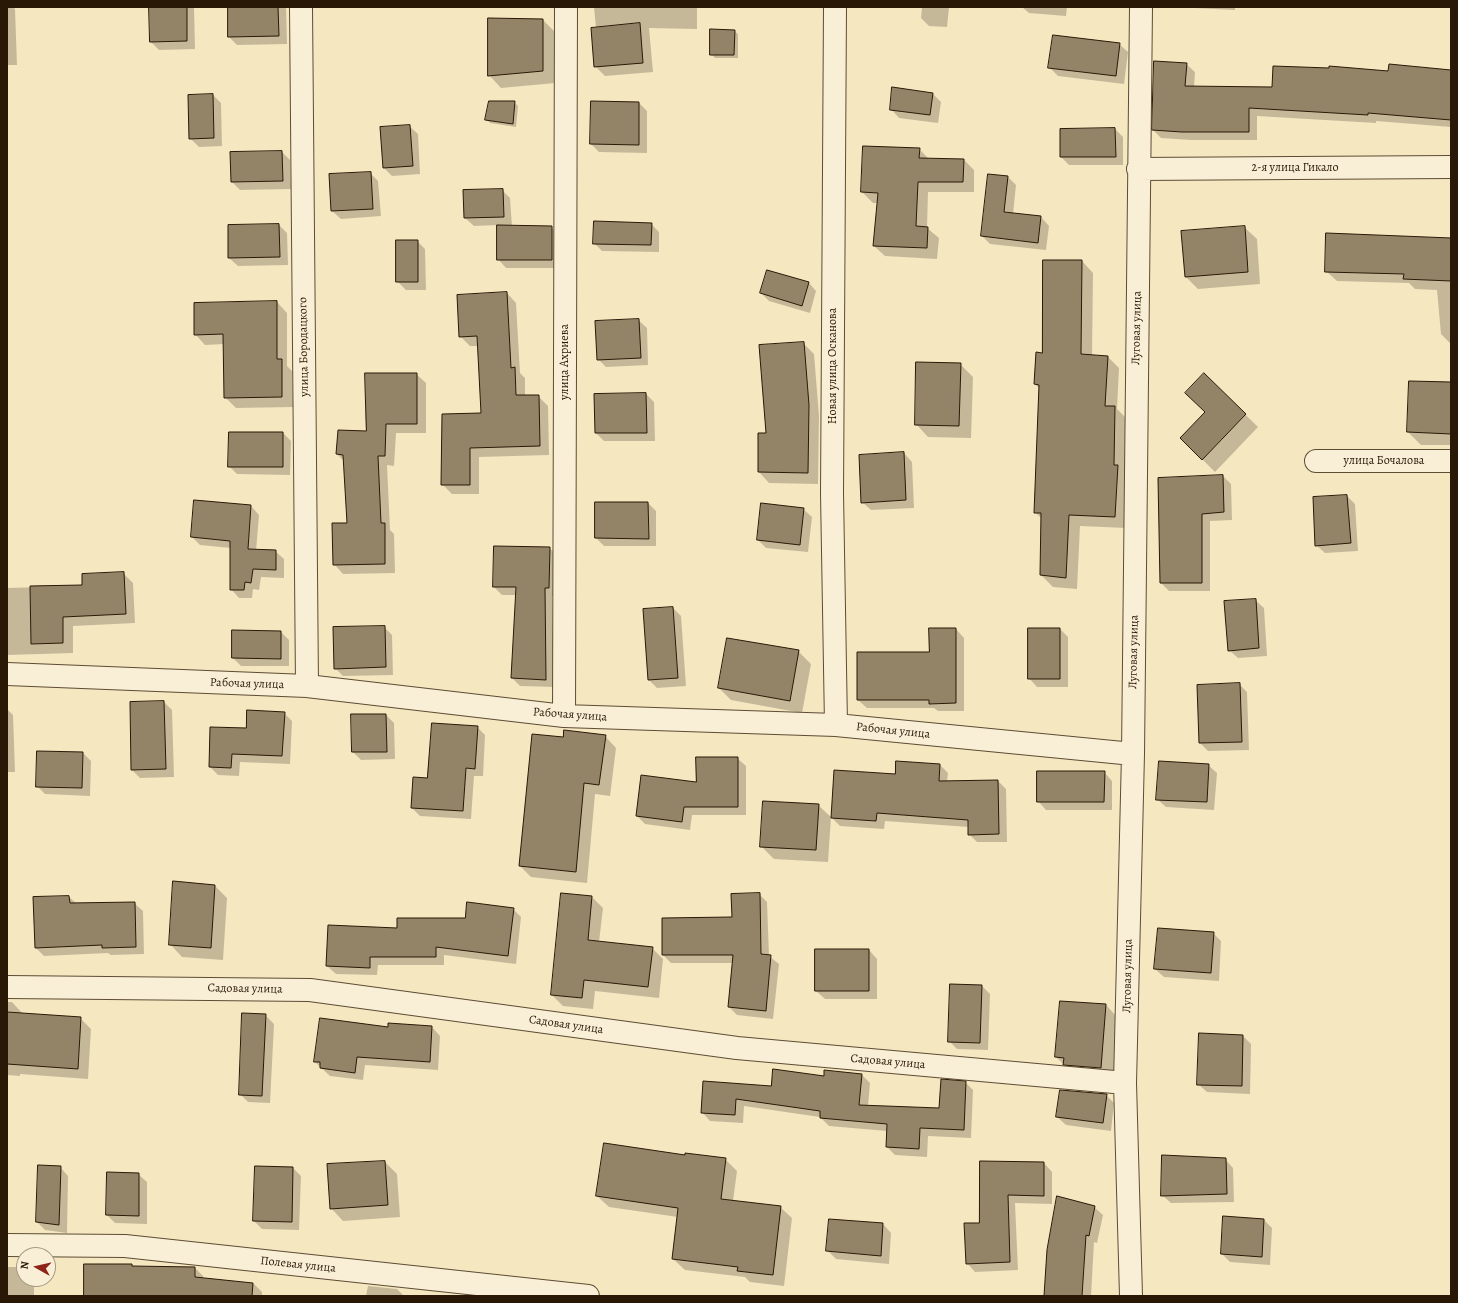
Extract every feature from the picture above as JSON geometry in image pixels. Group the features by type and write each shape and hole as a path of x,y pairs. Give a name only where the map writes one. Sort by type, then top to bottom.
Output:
{"street":[{"name":"улица Бородацкого","path":"301,7 307,686"},
{"name":"улица Ахриева","path":"564,716 566,7"},
{"name":"Новая улица Осканова","path":"835,7 832,493 836,725"},
{"name":"Луговая улица","path":"1132,1296 1125,1083 1133,754 1138,169 1141,7"},
{"name":"2-я улица Гикало","path":"1138,169 1451,167"},
{"name":"улица Бочалова","path":"1316,461 1451,461"},
{"name":"Рабочая улица","path":"7,674 307,686 564,716 836,725 1133,754"},
{"name":"Садовая улица","path":"7,987 310,990 737,1048 1125,1083"},
{"name":"Полевая улица","path":"7,1245 125,1246 588,1296"}],"building":[{"path":"149,7 187,7 187,41 150,42"},
{"path":"228,7 278,7 279,36 228,37"},
{"path":"488,18 543,19 543,71 488,76"},
{"path":"640,23 643,63 594,67 591,28"},
{"path":"710,29 735,30 734,55 710,55"},
{"path":"1053,35 1120,43 1116,76 1048,68"},
{"path":"1154,61 1187,63 1185,86 1272,87 1273,66 1329,68 1329,66 1388,71 1389,64 1451,70 1451,120 1368,113 1368,115 1249,108 1249,132 1182,132 1152,130"},
{"path":"892,87 933,93 930,115 890,110"},
{"path":"213,94 214,138 189,139 188,95"},
{"path":"489,101 515,101 513,124 485,120"},
{"path":"591,101 639,102 639,145 590,144"},
{"path":"410,125 413,166 383,168 380,127"},
{"path":"1115,128 1116,157 1060,157 1060,129"},
{"path":"863,146 920,148 919,158 964,159 963,182 918,182 916,226 928,227 927,248 873,246 878,193 861,192"},
{"path":"282,151 283,181 231,182 230,152"},
{"path":"371,172 373,209 331,211 329,174"},
{"path":"988,174 1008,176 1004,212 1041,216 1038,243 981,236"},
{"path":"503,189 504,217 464,218 463,190"},
{"path":"594,221 652,223 651,245 593,244"},
{"path":"279,224 280,257 228,258 228,225"},
{"path":"497,225 552,226 552,260 497,260"},
{"path":"1245,226 1248,272 1185,277 1181,231"},
{"path":"1326,233 1451,238 1451,281 1403,279 1404,274 1325,272"},
{"path":"396,240 418,240 418,282 396,282"},
{"path":"1043,260 1082,260 1081,354 1108,356 1105,406 1115,406 1114,465 1118,465 1115,517 1069,515 1066,578 1040,575 1041,513 1034,513 1039,385 1034,384 1036,352 1042,353"},
{"path":"767,270 809,282 802,306 760,293"},
{"path":"507,292 511,368 515,367 516,395 539,395 540,446 470,448 470,485 441,485 442,414 481,413 477,336 459,337 457,295"},
{"path":"277,301 277,359 282,359 282,397 224,398 223,334 194,335 194,303"},
{"path":"639,319 641,358 597,360 595,321"},
{"path":"804,342 809,405 808,473 758,472 758,433 766,433 759,345"},
{"path":"916,362 961,363 959,426 915,425"},
{"path":"365,373 417,373 417,424 386,424 385,456 378,456 381,523 385,523 385,564 333,565 332,523 347,523 343,455 336,454 338,430 366,431"},
{"path":"1204,373 1246,414 1202,460 1180,438 1205,412 1185,393"},
{"path":"1409,381 1451,382 1451,434 1407,432"},
{"path":"646,393 647,433 595,433 594,394"},
{"path":"229,432 283,432 283,467 228,467"},
{"path":"904,452 906,500 861,503 859,455"},
{"path":"1223,475 1224,512 1202,514 1202,583 1160,583 1158,478"},
{"path":"1347,495 1351,543 1315,546 1313,497"},
{"path":"194,500 251,505 248,549 276,550 276,570 253,569 251,583 245,582 244,590 230,590 230,541 191,537"},
{"path":"595,502 648,502 649,539 595,538"},
{"path":"761,503 804,508 800,545 757,540"},
{"path":"494,546 550,547 549,588 545,588 546,680 511,678 516,587 493,587"},
{"path":"124,572 126,614 63,617 63,643 31,644 30,586 82,585 82,574"},
{"path":"1256,599 1259,648 1228,651 1224,601"},
{"path":"673,607 678,678 648,680 643,609"},
{"path":"385,626 386,667 334,669 333,627"},
{"path":"929,628 956,628 956,703 929,704 929,700 857,700 857,652 929,652"},
{"path":"1028,628 1060,628 1060,679 1028,679"},
{"path":"232,630 281,631 281,659 232,658"},
{"path":"727,638 799,650 790,701 718,688"},
{"path":"1240,683 1242,742 1199,743 1197,685"},
{"path":"164,701 166,769 131,770 130,702"},
{"path":"247,710 285,712 282,756 232,754 231,768 209,767 210,727 246,728"},
{"path":"351,714 386,714 387,752 352,752"},
{"path":"432,723 478,726 475,769 466,768 463,811 411,808 413,777 427,778"},
{"path":"564,730 606,735 599,785 584,783 576,872 519,866 532,734 563,737"},
{"path":"37,751 83,752 82,788 36,787"},
{"path":"696,757 738,757 738,807 684,807 682,822 636,816 641,775 696,782"},
{"path":"896,761 940,764 939,781 998,780 999,834 968,835 968,820 877,813 876,821 831,818 834,770 895,774"},
{"path":"1159,761 1209,764 1207,802 1156,800"},
{"path":"1037,771 1105,771 1104,802 1037,802"},
{"path":"763,801 819,804 816,850 760,847"},
{"path":"173,881 215,885 211,948 169,945"},
{"path":"561,893 592,896 588,940 653,947 648,987 584,980 582,998 551,995"},
{"path":"760,893 761,954 771,955 766,1011 728,1007 733,955 662,955 662,918 732,917 731,894"},
{"path":"69,896 70,903 135,902 136,947 102,948 102,945 35,948 33,897"},
{"path":"467,902 514,908 508,956 436,947 436,957 370,957 370,968 326,966 328,925 397,928 397,918 465,918"},
{"path":"1158,928 1214,932 1211,973 1154,969"},
{"path":"815,949 869,949 869,991 815,991"},
{"path":"950,984 982,985 980,1043 948,1042"},
{"path":"1060,1001 1106,1004 1101,1068 1063,1065 1064,1058 1055,1057"},
{"path":"7,1012 81,1017 78,1069 7,1064"},
{"path":"242,1013 266,1014 262,1096 239,1095"},
{"path":"320,1018 388,1027 388,1023 432,1026 430,1062 357,1057 355,1073 320,1068 320,1062 314,1062"},
{"path":"1199,1033 1243,1035 1242,1086 1197,1085"},
{"path":"773,1069 824,1076 824,1070 862,1074 859,1105 939,1108 941,1079 966,1081 964,1130 920,1128 919,1149 886,1147 887,1124 820,1118 820,1111 736,1099 735,1115 701,1113 703,1081 771,1086"},
{"path":"1060,1090 1107,1094 1103,1123 1056,1117"},
{"path":"604,1143 685,1155 685,1153 726,1158 721,1199 781,1206 773,1275 737,1271 738,1267 672,1259 678,1208 596,1196"},
{"path":"1162,1155 1226,1158 1227,1194 1161,1196"},
{"path":"385,1161 388,1205 330,1209 327,1164"},
{"path":"980,1161 1044,1162 1044,1196 1008,1195 1010,1262 966,1264 964,1223 979,1223"},
{"path":"38,1165 61,1166 59,1225 36,1222"},
{"path":"255,1166 293,1167 292,1222 253,1221"},
{"path":"107,1172 139,1173 139,1216 106,1215"},
{"path":"1057,1196 1095,1206 1089,1236 1086,1235 1082,1296 1044,1296 1047,1250"},
{"path":"1223,1216 1264,1219 1262,1257 1221,1254"},
{"path":"829,1219 883,1223 881,1256 826,1251"},
{"path":"84,1264 132,1264 132,1266 195,1267 195,1277 253,1283 252,1296 84,1296"}]}
